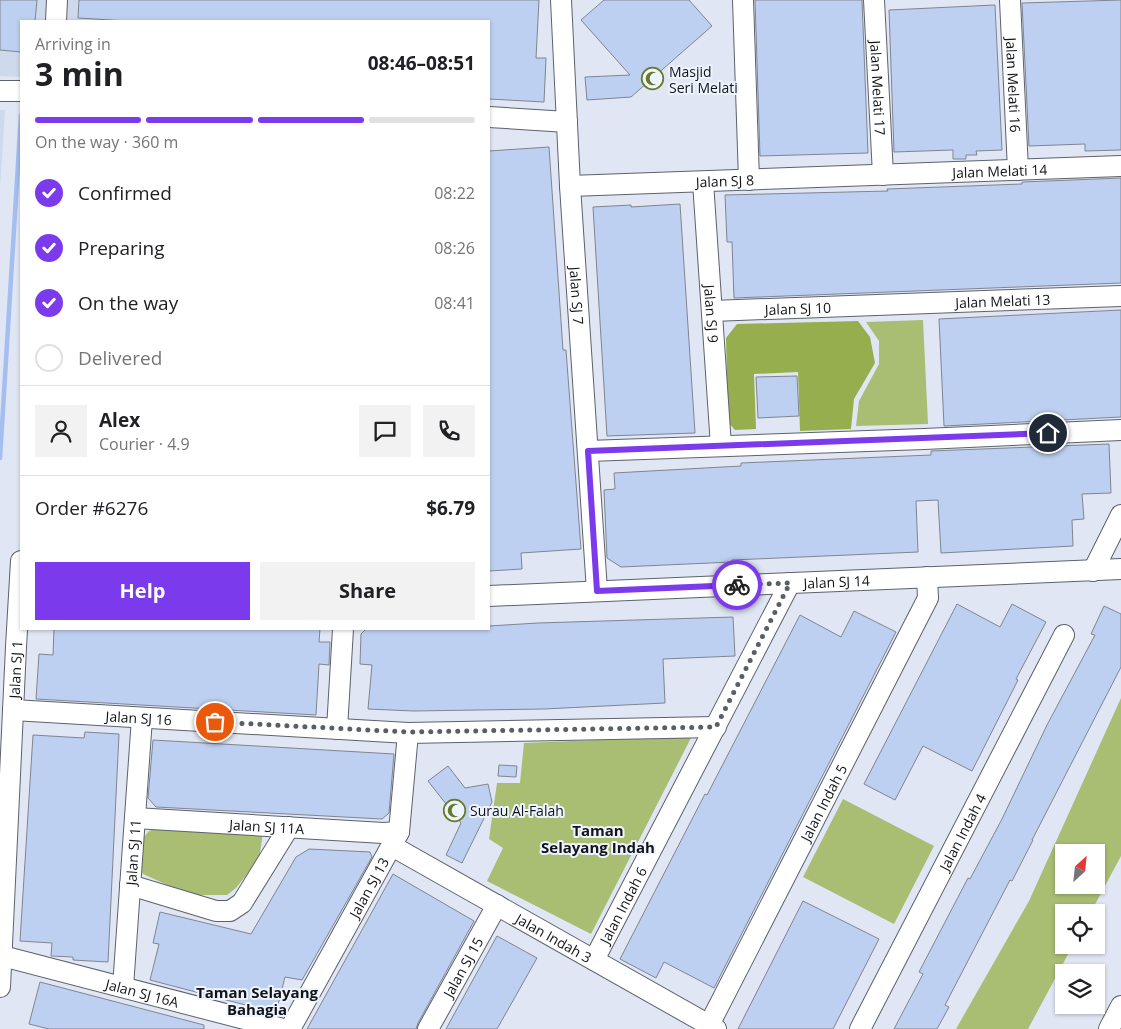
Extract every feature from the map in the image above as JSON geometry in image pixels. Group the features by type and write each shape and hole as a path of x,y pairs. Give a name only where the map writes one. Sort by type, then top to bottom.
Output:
{"street":[{"path":"56,20 57,0"},
{"name":"Jalan SJ 7","path":"561,0 570,186 597,591"},
{"path":"743,0 749,180"},
{"name":"Jalan Melati 17","path":"874,0 881,175"},
{"name":"Jalan Melati 16","path":"1010,0 1018,170"},
{"path":"0,91 20,91"},
{"path":"490,117 567,122"},
{"name":"Jalan Melati 14","path":"881,175 1121,166"},
{"name":"Jalan SJ 8","path":"570,186 881,175"},
{"name":"Jalan SJ 9","path":"703,182 721,446"},
{"name":"Jalan Melati 13","path":"885,305 1121,296"},
{"name":"Jalan SJ 10","path":"712,311 885,305"},
{"path":"588,451 1121,430"},
{"path":"1093,571 1121,514"},
{"name":"Jalan SJ 14","path":"490,596 1121,570"},
{"name":"Jalan SJ 1","path":"0,987 13,710 8,646 20,576"},
{"name":"Jalan Indah 5","path":"712,1027 928,598 927,577"},
{"name":"Jalan Indah 6","path":"594,960 790,583"},
{"path":"337,729 343,630"},
{"name":"Jalan Indah 4","path":"860,1029 1064,635"},
{"name":"Jalan SJ 16","path":"13,710 408,732 716,727"},
{"name":"Jalan SJ 11","path":"123,988 142,718"},
{"name":"Jalan SJ 13","path":"290,1029 395,839 408,732"},
{"name":"Jalan SJ 11A","path":"135,818 289,828 395,839"},
{"path":"130,885 216,911 230,911 242,904 289,828"},
{"name":"Jalan Indah 3","path":"395,839 497,905 712,1027"},
{"name":"Jalan SJ 15","path":"428,1029 497,905"},
{"name":"Jalan SJ 16A","path":"2,956 283,1029"},
{"path":"1109,1029 1121,1006"}],"shaded area":[{"path":"0,0 104,0 103,20 20,20 20,77 0,76"},
{"path":"0,110 5,110 0,188"}],"green space":[{"path":"923,320 928,424 856,426 859,401 879,364 879,341 866,322"},
{"path":"858,321 870,337 875,363 854,399 851,429 800,431 798,372 754,374 756,429 735,430 728,422 726,338 737,324"},
{"path":"1121,698 1121,856 1105,886 1105,844 1055,844 1055,894 1101,894 1095,904 1055,904 1055,954 1068,954 1063,964 1055,964 1055,979 1028,1029 956,1029 1029,901"},
{"path":"692,736 591,934 487,881 503,848 489,839 497,783 520,783 524,743"},
{"path":"843,799 934,846 894,924 803,877"},
{"path":"163,826 263,833 259,859 236,888 227,895 197,895 174,888 143,874 138,865 143,838 149,831"}],"building":[{"path":"0,0 37,0 35,20 20,20 20,52 0,50"},
{"path":"79,0 539,0 536,58 546,58 544,102 490,99 490,20 111,20 78,18"},
{"path":"604,0 689,0 712,26 631,97 587,100 585,77 630,75 581,20"},
{"path":"755,0 862,0 868,153 760,156"},
{"path":"1121,0 1121,150 1085,151 1085,144 1029,146 1022,3"},
{"path":"995,5 1002,150 976,151 977,155 966,155 966,159 953,159 953,150 894,152 889,10"},
{"path":"549,147 563,350 566,350 581,549 521,553 522,569 490,571 490,151"},
{"path":"1121,178 1121,283 734,298 732,242 727,242 725,195 888,191 887,189"},
{"path":"680,204 695,433 607,436 593,207"},
{"path":"1121,310 1121,417 944,426 939,319"},
{"path":"797,376 799,416 758,418 756,377"},
{"path":"1109,444 1111,493 1082,494 1084,519 1072,520 1073,546 941,553 938,500 916,501 918,552 621,567 607,558 604,490 615,489 614,473 741,466 741,463 931,455 931,451"},
{"path":"957,604 1000,627 1012,604 1046,622 1016,679 1018,680 972,771 923,746 895,800 864,784"},
{"path":"1104,606 1121,614 1121,667 1012,881 1010,880 945,1005 949,1007 937,1029 894,1029 923,974 919,972 968,878 970,879 1002,819 1047,725 1095,635 1091,634"},
{"path":"854,611 896,632 714,988 664,962 656,978 620,959 800,615 841,637"},
{"path":"733,617 735,656 663,659 665,703 544,709 413,711 368,709 372,665 360,664 361,634 365,630 490,630 490,626"},
{"path":"54,630 320,630 319,642 330,642 329,665 319,664 316,715 36,699 39,654 53,655"},
{"path":"85,732 119,734 108,962 73,960 73,957 51,956 52,943 20,941 33,735 84,738"},
{"path":"153,740 394,754 389,813 382,819 156,807 148,798"},
{"path":"499,765 517,766 516,777 498,776"},
{"path":"448,766 465,788 488,784 492,802 462,863 446,855 461,823 428,781"},
{"path":"309,849 370,852 372,857 302,980 285,977 276,1013 150,980 159,944 153,943 160,912 251,934 296,857"},
{"path":"393,874 474,921 416,1029 307,1029"},
{"path":"803,901 879,939 833,1029 738,1029"},
{"path":"497,936 537,958 497,1029 446,1029"},
{"path":"40,982 204,1025 204,1029 49,1029 29,1024"}],"waterway":[{"path":"0,458 20,131"}],"way so far":[{"path":"215,722 408,732 716,727 790,583 737,585"}],"place":[{"name":"Masjid Seri Melati","path":"653,79"},
{"name":"Surau Al-Falah","path":"454,810"}],"district":[{"name":"Taman Selayang Indah","path":"598,838"},
{"name":"Taman Selayang Bahagia","path":"257,1000"}],"route":[{"path":"737,585 597,591 588,451 1048,433"}]}
